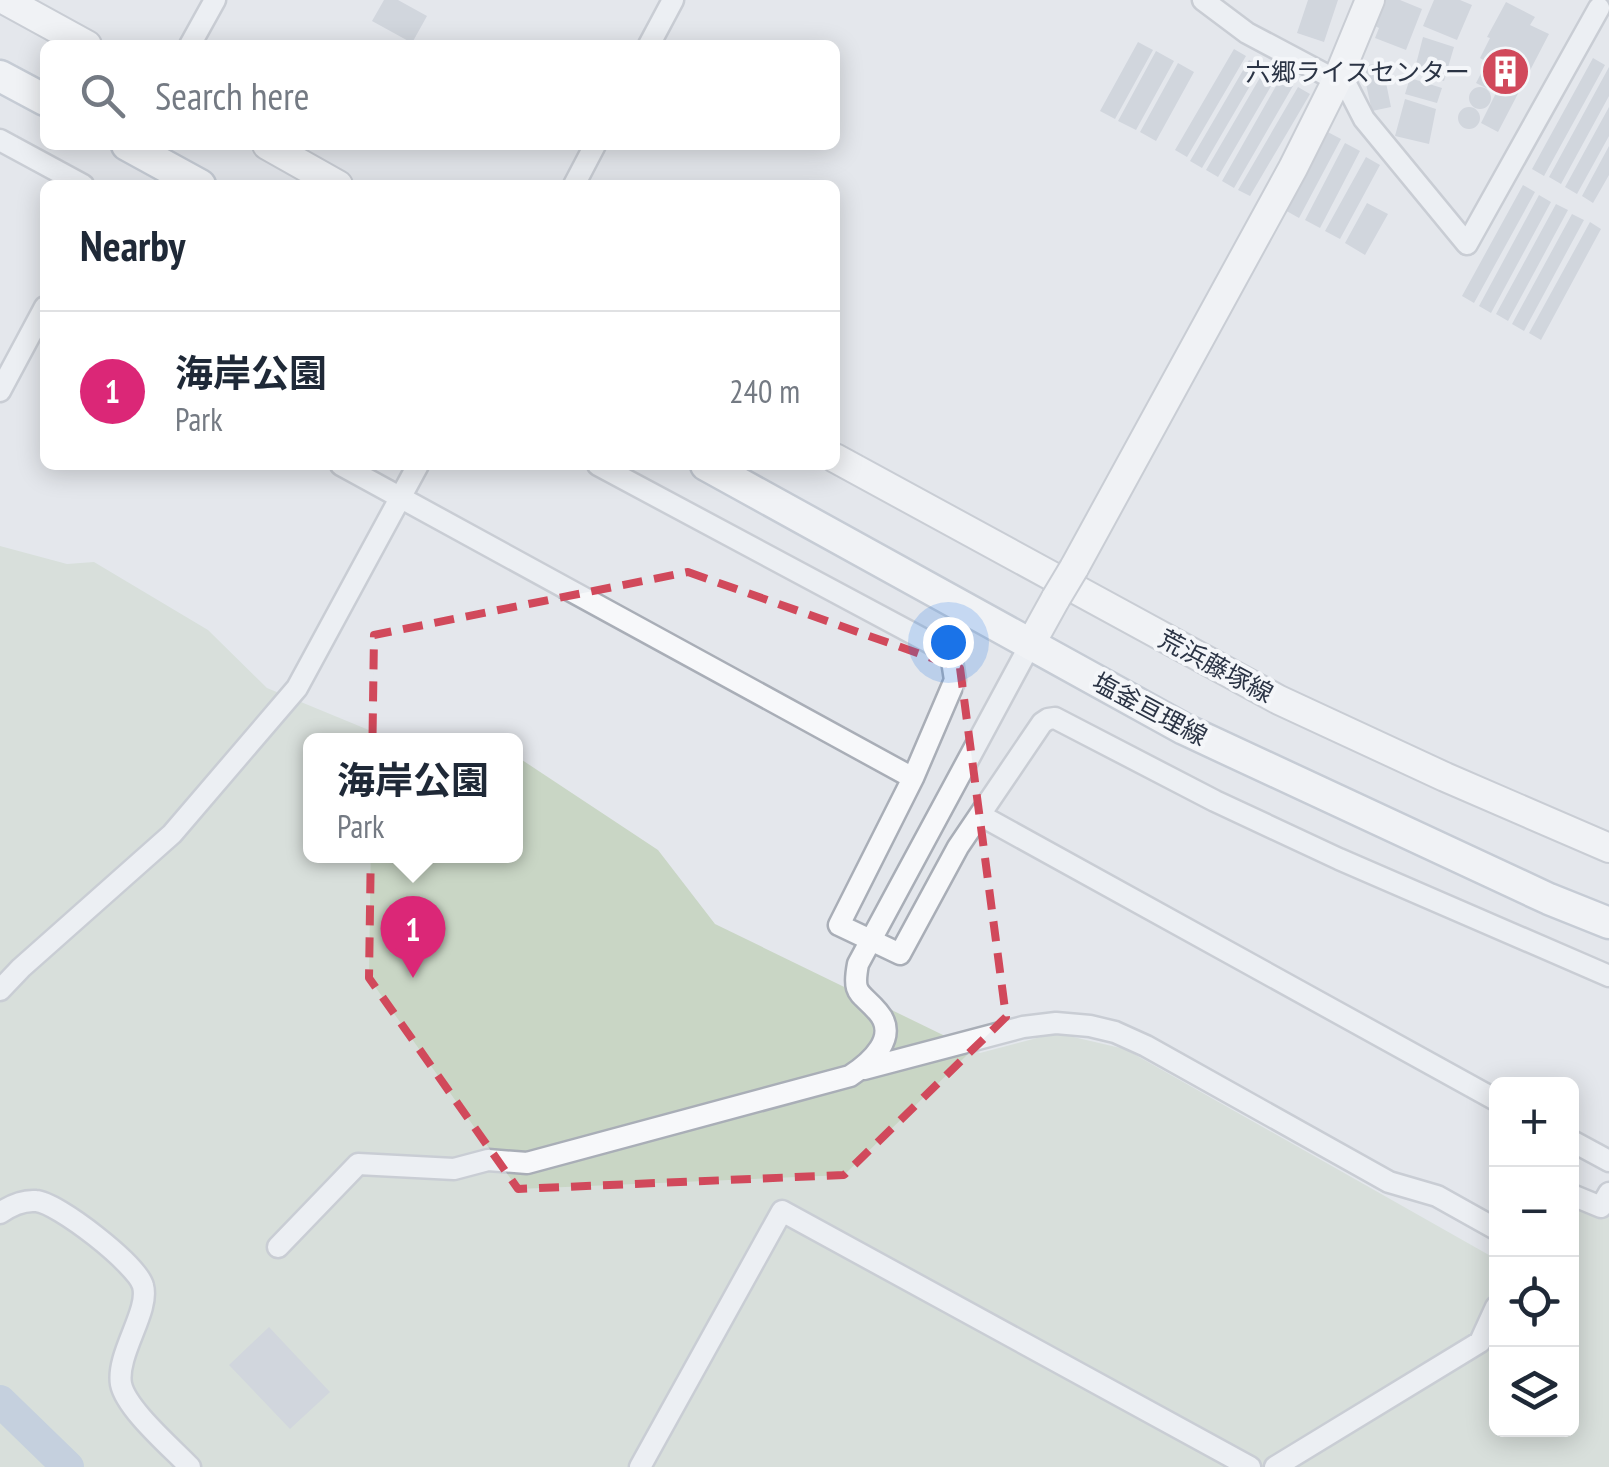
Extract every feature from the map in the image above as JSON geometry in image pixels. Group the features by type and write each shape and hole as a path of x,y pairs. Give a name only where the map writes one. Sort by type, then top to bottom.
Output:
{"main road":[{"path":"0,76 40,97"},
{"path":"136,150 191,180"},
{"name":"塩釜亘理線","path":"715,470 1184,729 1548,899 1609,923"}],"street":[{"path":"5,0 79,40"},
{"path":"193,40 215,0"},
{"path":"652,40 673,0"},
{"path":"1203,0 1247,33 1347,86 1364,118 1468,244 1597,7"},
{"path":"278,1247 358,1164 454,1170 488,1160 527,1164 850,1076 879,1052 885,1024 858,993 858,964 1284,185 1370,0"},
{"path":"0,140 74,180"},
{"path":"276,150 329,180"},
{"path":"577,180 592,150"},
{"path":"0,392 40,316"},
{"name":"荒浜藤塚線","path":"840,461 1280,700 1445,778 1609,848"},
{"path":"351,470 913,778"},
{"path":"0,990 172,834 296,688 415,470"},
{"path":"607,470 951,654 955,680 913,778 839,925 900,954 958,847 1042,723 1055,718 1215,801 1609,976"},
{"path":"980,815 1489,1096"},
{"path":"860,1070 1023,1026 1056,1022 1115,1032 1389,1182 1437,1196 1489,1224"},
{"path":"1579,1145 1609,1161"},
{"path":"1579,1198 1601,1207 1609,1193"},
{"path":"0,1214 10,1205 36,1201 60,1210 132,1267 144,1288 124,1357 121,1383 130,1404 190,1467"},
{"path":"640,1467 782,1211 1250,1467"},
{"path":"1275,1467 1480,1342 1489,1322"}],"highlighted area":[{"path":"688,572 960,668 1006,1017 844,1175 518,1189 369,978 374,635"}],"green space":[{"path":"0,546 67,564 94,562 208,630 267,688 376,733 303,733 303,863 523,863 523,761 658,850 715,924 980,1053 1056,1033 1125,1049 1489,1255 1489,1437 1579,1437 1579,1206 1609,1217 1609,1467 0,1467"}],"building":[{"path":"384,0 398,0 427,16 414,40 372,21"},
{"path":"1308,0 1338,0 1324,42 1297,33"},
{"path":"1383,0 1400,0 1422,9 1406,50 1375,38 1379,28 1373,25"},
{"path":"1434,0 1460,0 1472,5 1457,40 1423,26"},
{"name":"六郷ライスセンター","path":"1506,2 1535,17 1530,25 1549,34 1498,132 1481,123 1496,93 1476,83 1487,62 1480,58 1490,38 1487,37"},
{"path":"1423,37 1454,47 1444,81 1414,72"},
{"path":"1138,42 1153,50 1115,119 1100,111"},
{"path":"1234,49 1246,56 1187,157 1175,150"},
{"path":"1156,51 1174,61 1136,130 1118,121"},
{"path":"1593,58 1605,65 1544,176 1532,169"},
{"path":"1249,60 1261,67 1202,168 1190,161"},
{"path":"1178,63 1194,72 1156,141 1140,132"},
{"path":"1382,63 1391,107 1372,111 1362,66"},
{"path":"1609,67 1609,96 1561,184 1549,177"},
{"path":"1265,69 1277,76 1218,177 1206,170"},
{"path":"1410,78 1442,88 1437,103 1405,94"},
{"path":"1280,79 1293,86 1234,188 1222,181"},
{"path":"1298,87 1310,94 1250,196 1238,190"},
{"path":"1480,87 1488,90 1488,106 1480,109 1472,106 1469,98 1472,90"},
{"path":"1405,99 1436,109 1429,144 1395,136"},
{"path":"1469,107 1477,110 1477,126 1469,129 1461,126 1458,118 1461,110"},
{"path":"1609,107 1609,136 1577,194 1565,187"},
{"path":"1324,130 1341,139 1299,218 1283,209"},
{"path":"1345,143 1360,151 1320,228 1305,220"},
{"path":"1609,146 1609,175 1593,203 1582,196"},
{"path":"1366,157 1380,165 1340,239 1325,231"},
{"path":"1523,185 1535,192 1474,303 1462,296"},
{"path":"1539,195 1551,202 1491,313 1479,306"},
{"path":"1367,203 1388,214 1365,255 1345,243"},
{"path":"1556,204 1568,210 1508,321 1496,314"},
{"path":"1572,214 1584,220 1524,331 1512,324"},
{"path":"1590,222 1601,229 1541,340 1529,333"},
{"path":"269,1327 330,1392 290,1429 229,1365"}],"waterway":[{"path":"0,1401 68,1467"}],"place":[{"name":"六郷ライスセンター","path":"1505,72"},
{"name":"海岸公園","path":"413,978"}]}
